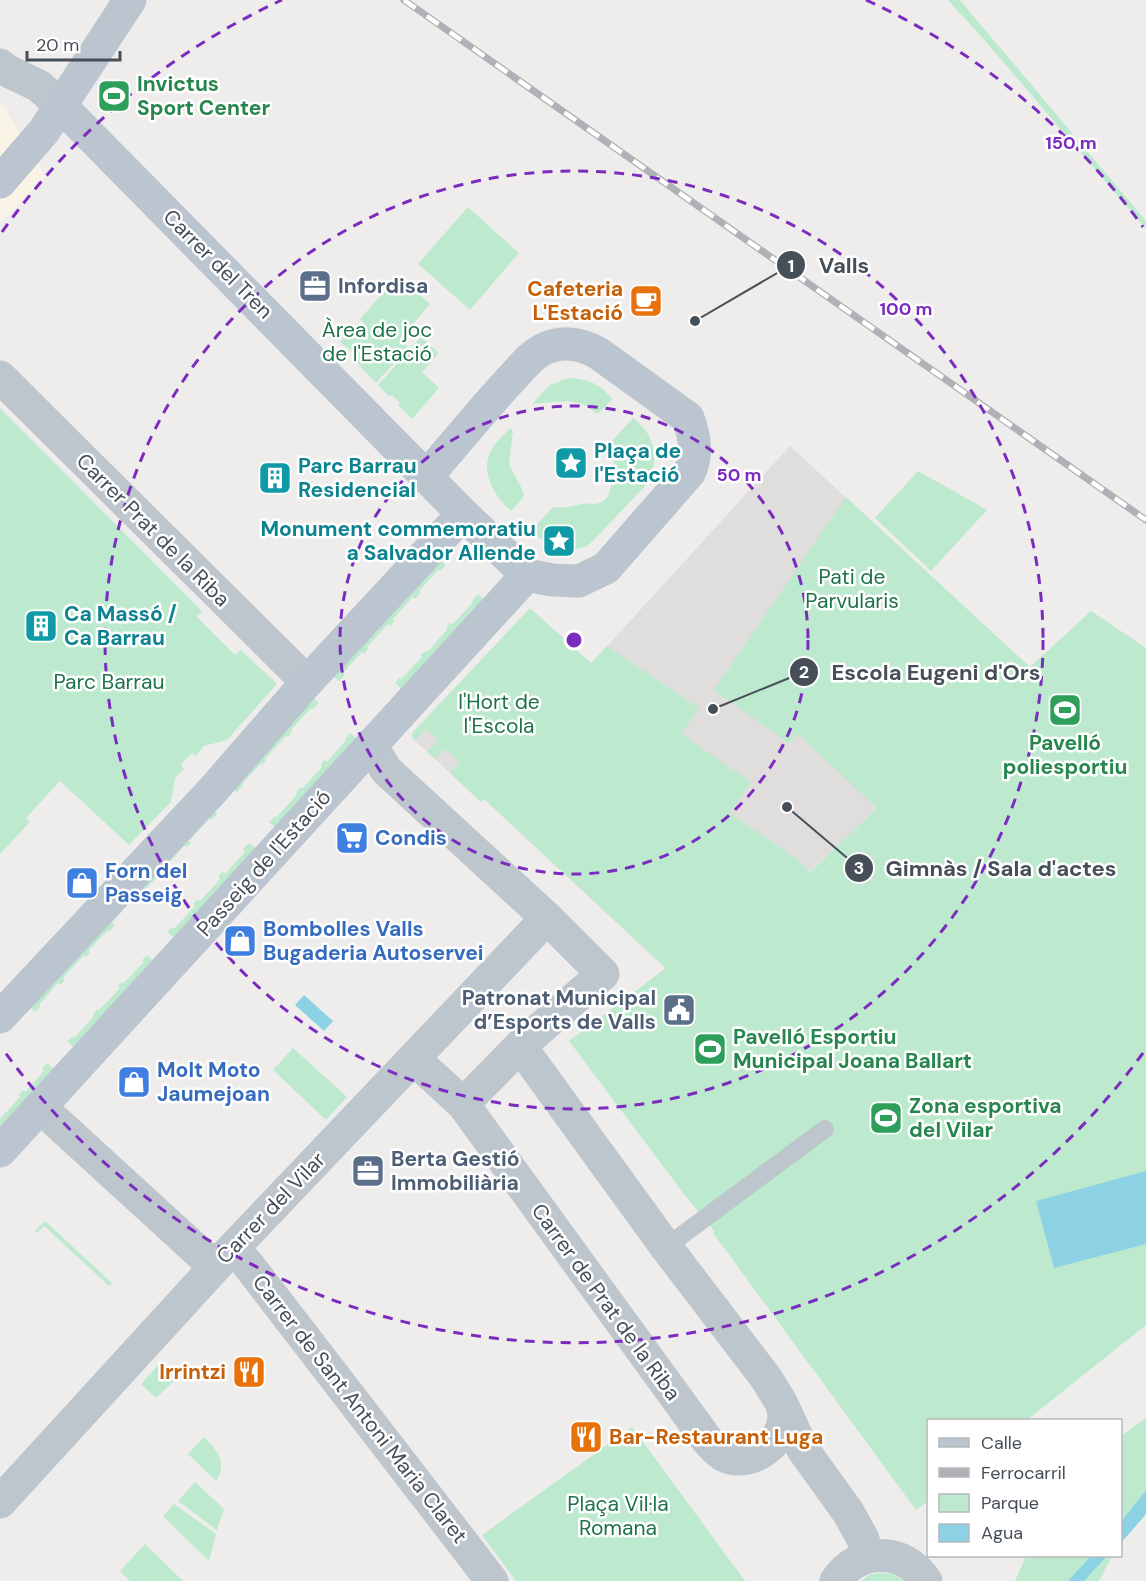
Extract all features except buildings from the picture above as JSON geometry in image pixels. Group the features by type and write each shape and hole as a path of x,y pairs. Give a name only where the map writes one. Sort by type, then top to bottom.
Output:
{"street":[{"path":"0,182 38,138 61,106 130,0"},
{"name":"Carrer del Tren","path":"0,64 6,70 39,86 61,106 426,477"},
{"path":"559,344 588,347 688,418 695,436 694,462 689,473 606,568 579,581 559,581 527,575 463,514 426,477 496,394 531,358 542,350 559,344"},
{"name":"Carrer Prat de la Riba","path":"0,377 307,682"},
{"path":"0,1017 213,790 307,682 463,514"},
{"name":"Passeig de l'Estació","path":"0,1151 527,575"},
{"path":"372,746 386,770 547,918 603,974 520,1046 463,1104"},
{"name":"Carrer del Vilar","path":"0,1502 230,1265 414,1059 547,918"},
{"path":"520,1046 766,1378 782,1404 786,1446 848,1512 863,1539 867,1556"},
{"name":"Carrer de Prat de la Riba","path":"414,1059 463,1104 707,1440 723,1455 736,1458 751,1457 786,1446"},
{"name":"Carrer de Sant Antoni Maria Claret","path":"40,1107 230,1265 483,1569"},
{"path":"837,1581 843,1571 867,1556 881,1555 905,1560 919,1571 926,1581"}],"lane":[{"path":"666,1246 825,1129"}],"shaded area":[{"path":"2,104 46,177 0,222 0,106"},
{"path":"790,446 984,625 880,806 808,873 666,969 484,799 481,802 412,738 412,733 589,666"}],"green space":[{"path":"948,0 960,0 1146,221 1146,229 986,42"},
{"path":"468,207 519,253 470,310 418,264"},
{"name":"Àrea de joc de l'Estació","path":"402,279 430,304 400,339 408,347 376,383 355,361 358,357 340,342 353,327 358,331 364,323 360,319 392,283 396,286"},
{"path":"421,337 439,353 422,372 439,388 412,419 392,395 390,397 378,385"},
{"path":"568,378 593,383 603,389 612,399 598,414 583,404 568,401 532,404 550,385"},
{"name":"Parc Barrau","path":"0,408 202,611 197,617 235,655 241,650 277,684 227,740 204,746 196,756 192,753 181,765 184,769 175,778 171,802 129,845 60,781 26,818 30,822 0,854"},
{"path":"633,418 647,432 653,449 653,466 646,485 589,545 566,549 550,544 537,536 532,530 553,507 595,504 607,497 614,462 611,442"},
{"path":"510,428 513,431 509,464 524,493 523,498 511,511 495,492 487,467 493,448"},
{"path":"918,471 987,510 931,571 875,518"},
{"name":"Zona esportiva del Vilar","path":"846,497 1030,667 1091,611 1146,648 1146,1325 1028,1419 927,1419 927,1502 916,1510 713,1233 715,1232 569,1041 666,968 484,799 481,802 450,773 460,762 445,749 435,759 427,752 438,739 426,729 415,740 412,738 412,733 530,608 591,663 607,646 699,708 681,734 751,782 730,813 801,862 809,873 877,808 798,734 789,743 787,742 714,690"},
{"path":"438,558 446,565 440,571 438,570 419,591 415,599 413,597 393,619 390,626 388,624 367,647 364,654 362,652 343,673 345,675 339,681 332,675"},
{"path":"478,594 486,602 403,691 395,683 422,657 420,655 427,652 447,630 450,623 453,624"},
{"path":"311,696 319,703 313,709 311,708 291,730 288,737 286,736 262,765 260,764 237,792 230,785"},
{"path":"350,733 358,740 277,829 269,822 275,816 277,817 297,794 300,787 302,789 322,767 324,760 327,762"},
{"path":"210,807 217,814 211,820 209,819 189,841 191,843 187,847 184,846 164,868 166,870 139,896 136,902 128,896"},
{"path":"249,843 257,850 175,939 167,932 172,927 174,929 195,906 193,904 198,899 200,901 220,879 218,877 222,872 225,874 245,852 243,849"},
{"path":"107,918 115,925 63,978 65,980 60,985 58,983 35,1012 28,1005"},
{"path":"147,955 154,961 75,1048 67,1041 74,1038 94,1016 97,1009 99,1010 120,988 118,986 124,983 144,962 142,960"},
{"path":"293,1048 347,1097 326,1120 273,1070"},
{"path":"47,1063 55,1070 0,1130 0,1119 20,1097 23,1090 25,1092 44,1071 42,1069"},
{"path":"45,1221 112,1283 109,1286 44,1226 37,1233 35,1231"},
{"path":"159,1364 175,1380 156,1398 141,1384"},
{"path":"1146,1418 1146,1509 1122,1541 1122,1435"},
{"name":"Plaça Vil·la Romana","path":"632,1427 745,1581 516,1581 482,1535"},
{"path":"204,1437 217,1452 221,1462 216,1481 188,1454"},
{"path":"195,1482 224,1509 217,1530 178,1501"},
{"path":"174,1504 216,1534 209,1561 163,1516"},
{"path":"145,1544 183,1581 130,1581 120,1571"},
{"path":"1026,1557 1111,1557 1099,1581 1015,1581"},
{"path":"893,1574 905,1581 861,1581 869,1575"}],"water":[{"path":"304,995 333,1021 324,1031 295,1005"},
{"path":"1146,1171 1146,1244 1054,1268 1036,1201"},
{"path":"1146,1490 1146,1514 1122,1542 1122,1521"},
{"path":"1090,1557 1106,1557 1084,1581 1068,1581"}],"railway":[{"path":"404,0 1146,520"}],"place":[{"name":"Invictus Sport Center","path":"114,96"},
{"name":"Infordisa","path":"315,286"},
{"name":"Cafeteria L'Estació","path":"646,301"},
{"name":"Valls","path":"695,321"},
{"name":"Plaça de l'Estació","path":"571,463"},
{"name":"Parc Barrau Residencial","path":"275,478"},
{"name":"Monument commemoratiu a Salvador Allende","path":"559,541"},
{"name":"Ca Massó / Ca Barrau","path":"41,626"},
{"name":"Escola Eugeni d'Ors","path":"713,709"},
{"name":"Pavelló poliesportiu","path":"1065,710"},
{"name":"Gimnàs / Sala d'actes","path":"787,807"},
{"name":"Condis","path":"352,838"},
{"name":"Forn del Passeig","path":"82,883"},
{"name":"Bombolles Valls Bugaderia Autoservei","path":"240,941"},
{"name":"Patronat Municipal d’Esports de Valls","path":"679,1010"},
{"name":"Pavelló Esportiu Municipal Joana Ballart","path":"710,1049"},
{"name":"Molt Moto Jaumejoan","path":"134,1082"},
{"name":"Zona esportiva del Vilar","path":"886,1118"},
{"name":"Berta Gestió Immobiliària","path":"368,1171"},
{"name":"Irrintzi","path":"249,1372"},
{"name":"Bar-Restaurant Luga","path":"586,1437"}],"park label":[{"name":"Pati de Parvularis","path":"852,589"},
{"name":"l'Hort de l'Escola","path":"499,714"}]}
